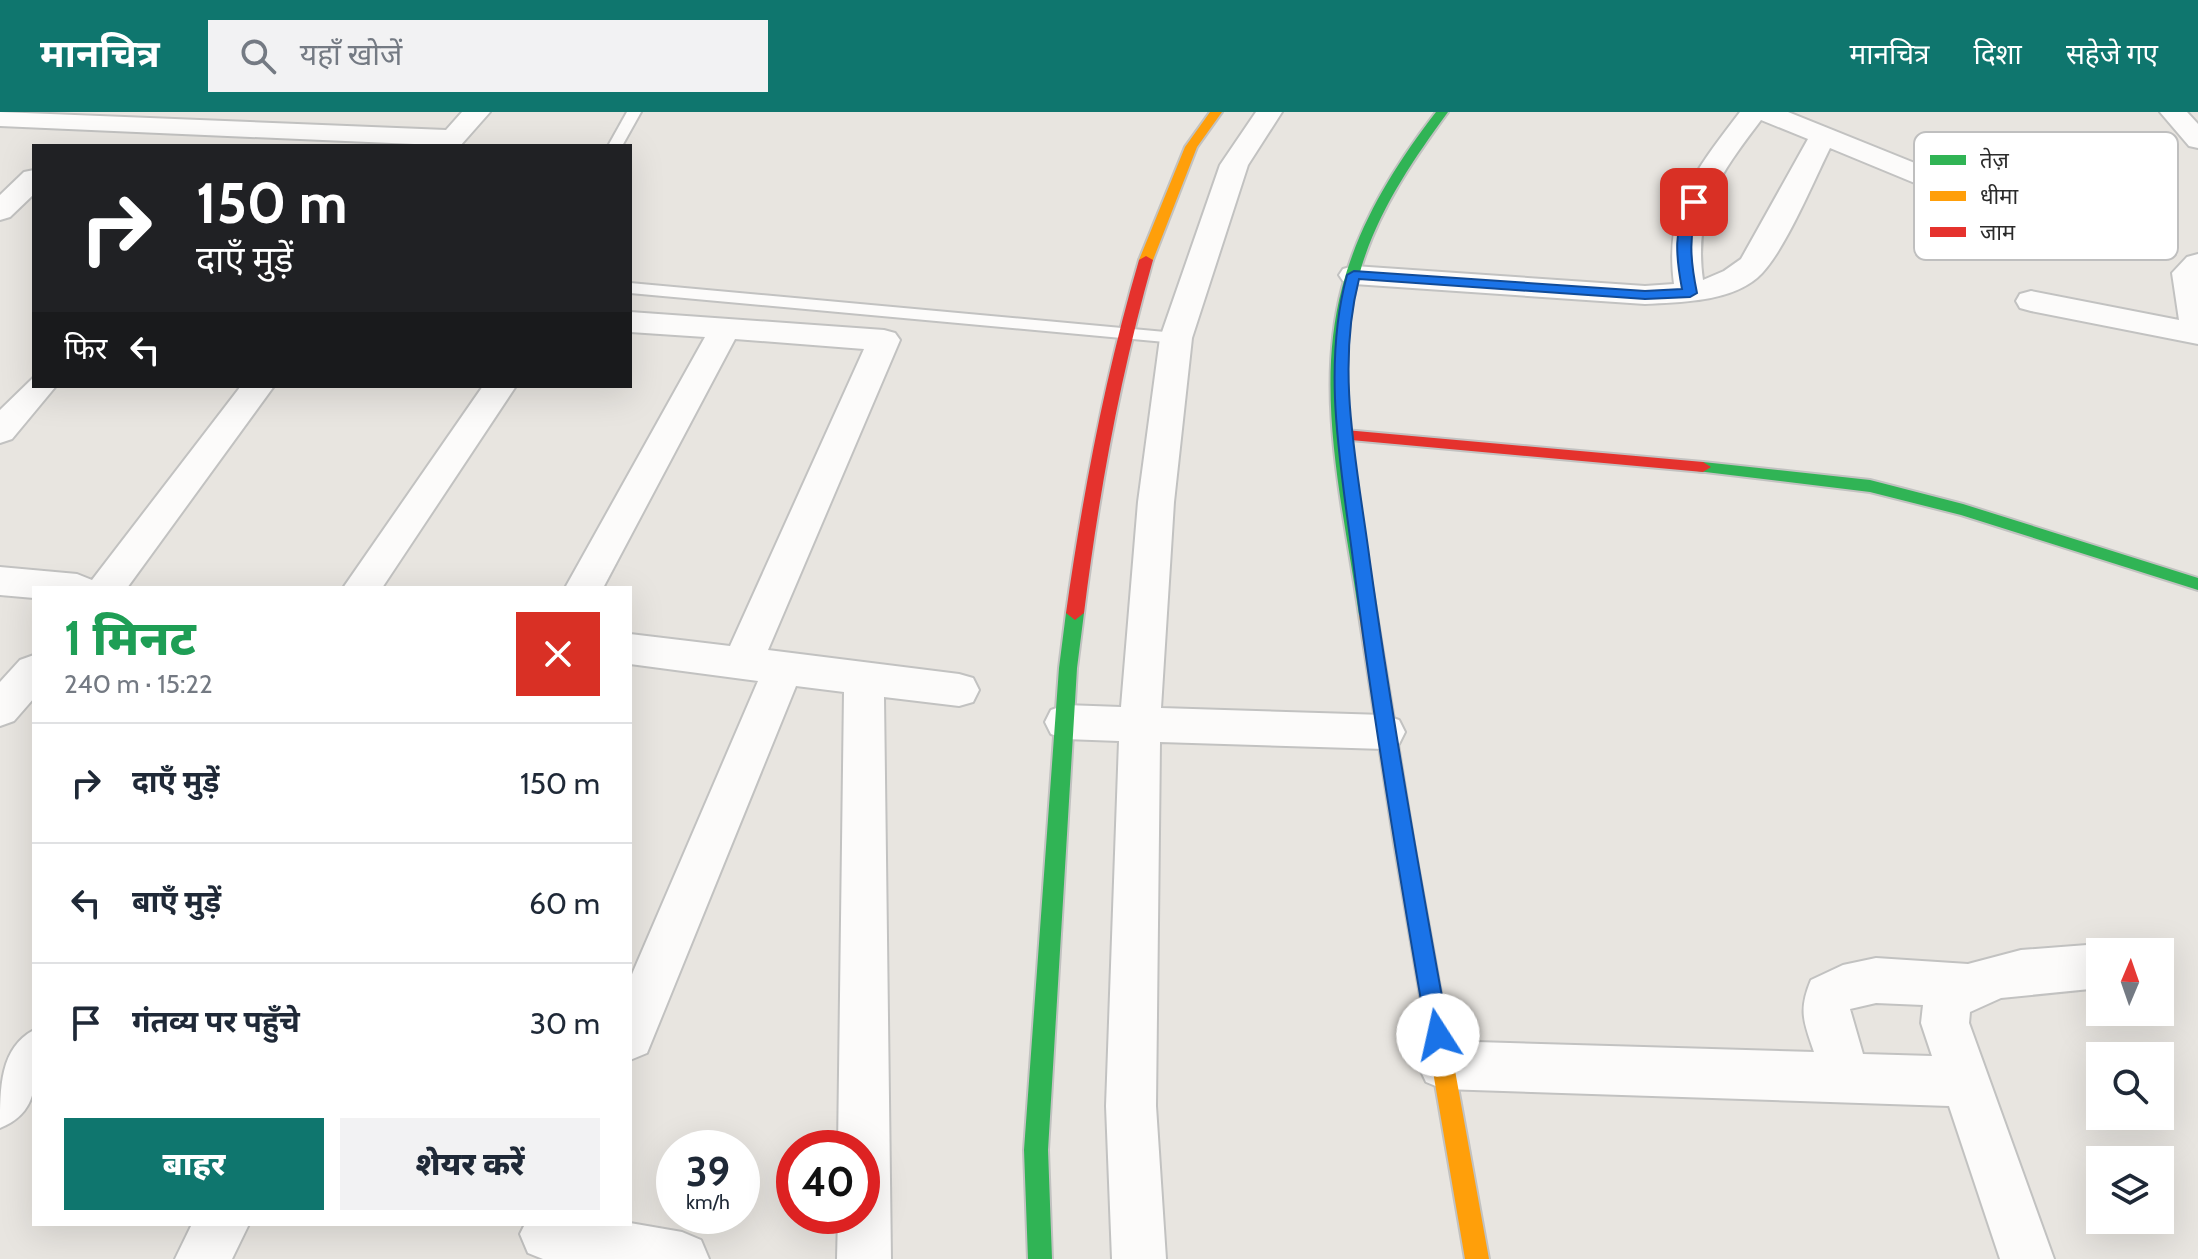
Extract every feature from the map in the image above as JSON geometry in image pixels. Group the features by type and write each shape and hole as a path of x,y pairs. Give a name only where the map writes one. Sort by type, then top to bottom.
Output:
{"street":[{"path":"316,131 337,112"},
{"path":"0,118 62,116 92,122 202,118 261,137 316,131 448,142 477,112"},
{"path":"1040,1259 1036,1150 1065,722 1092,481 1124,333 1154,232 1191,147 1216,112"},
{"path":"1139,1259 1131,1106 1140,725 1156,502 1176,338 1234,165 1269,112"},
{"path":"1442,112 1404,163 1358,255 1343,316 1341,353 1345,435 1384,732 1477,1259"},
{"path":"1690,293 1682,253 1686,222 1702,181 1753,112"},
{"path":"1765,112 1914,173"},
{"path":"2173,112 2198,140"},
{"path":"69,144 92,122"},
{"path":"1354,275 1645,295 1690,293 1722,284 1750,269 1823,136"},
{"path":"0,211 32,180"},
{"path":"2031,301 2198,334 2187,273 2198,263"},
{"path":"632,322 884,340 632,1030"},
{"path":"585,586 724,331"},
{"path":"0,431 38,388"},
{"path":"108,586 256,388"},
{"path":"363,586 499,388"},
{"path":"1345,435 1781,474 1870,486 1963,510 2198,584"},
{"path":"0,581 55,586"},
{"path":"632,649 959,690"},
{"path":"0,709 32,673"},
{"path":"864,679 864,1259"},
{"path":"1065,722 1384,732"},
{"path":"2027,1259 1945,1023 1948,999 1966,986 1997,976 2086,967"},
{"path":"1847,1078 1825,1014 1828,996 1840,987 1860,982 1966,986"},
{"path":"0,1103 32,1057"},
{"path":"1443,1065 1964,1082"},
{"path":"202,1259 221,1226"},
{"path":"545,1239 682,1259"}],"lane":[{"path":"616,144 634,112"},
{"path":"632,288 1176,338"}],"traffic: fast":[{"path":"1368,615 1341,429 1339,355 1343,318 1356,263 1379,209 1409,158 1442,112"},
{"path":"1703,467 1870,486 1963,510 2198,584"},
{"path":"1040,1259 1036,1150 1068,668 1075,613"}],"traffic: slow":[{"path":"1146,260 1191,147 1216,112"},
{"path":"1368,615 1404,843 1477,1259"}],"traffic: jam":[{"path":"1075,613 1103,435 1122,347 1146,260"},
{"path":"1345,435 1703,467"}],"route":[{"path":"1438,1035 1384,732 1345,435 1340,366 1343,316 1354,275 1645,295 1690,293 1682,253 1686,222 1694,202"}]}
